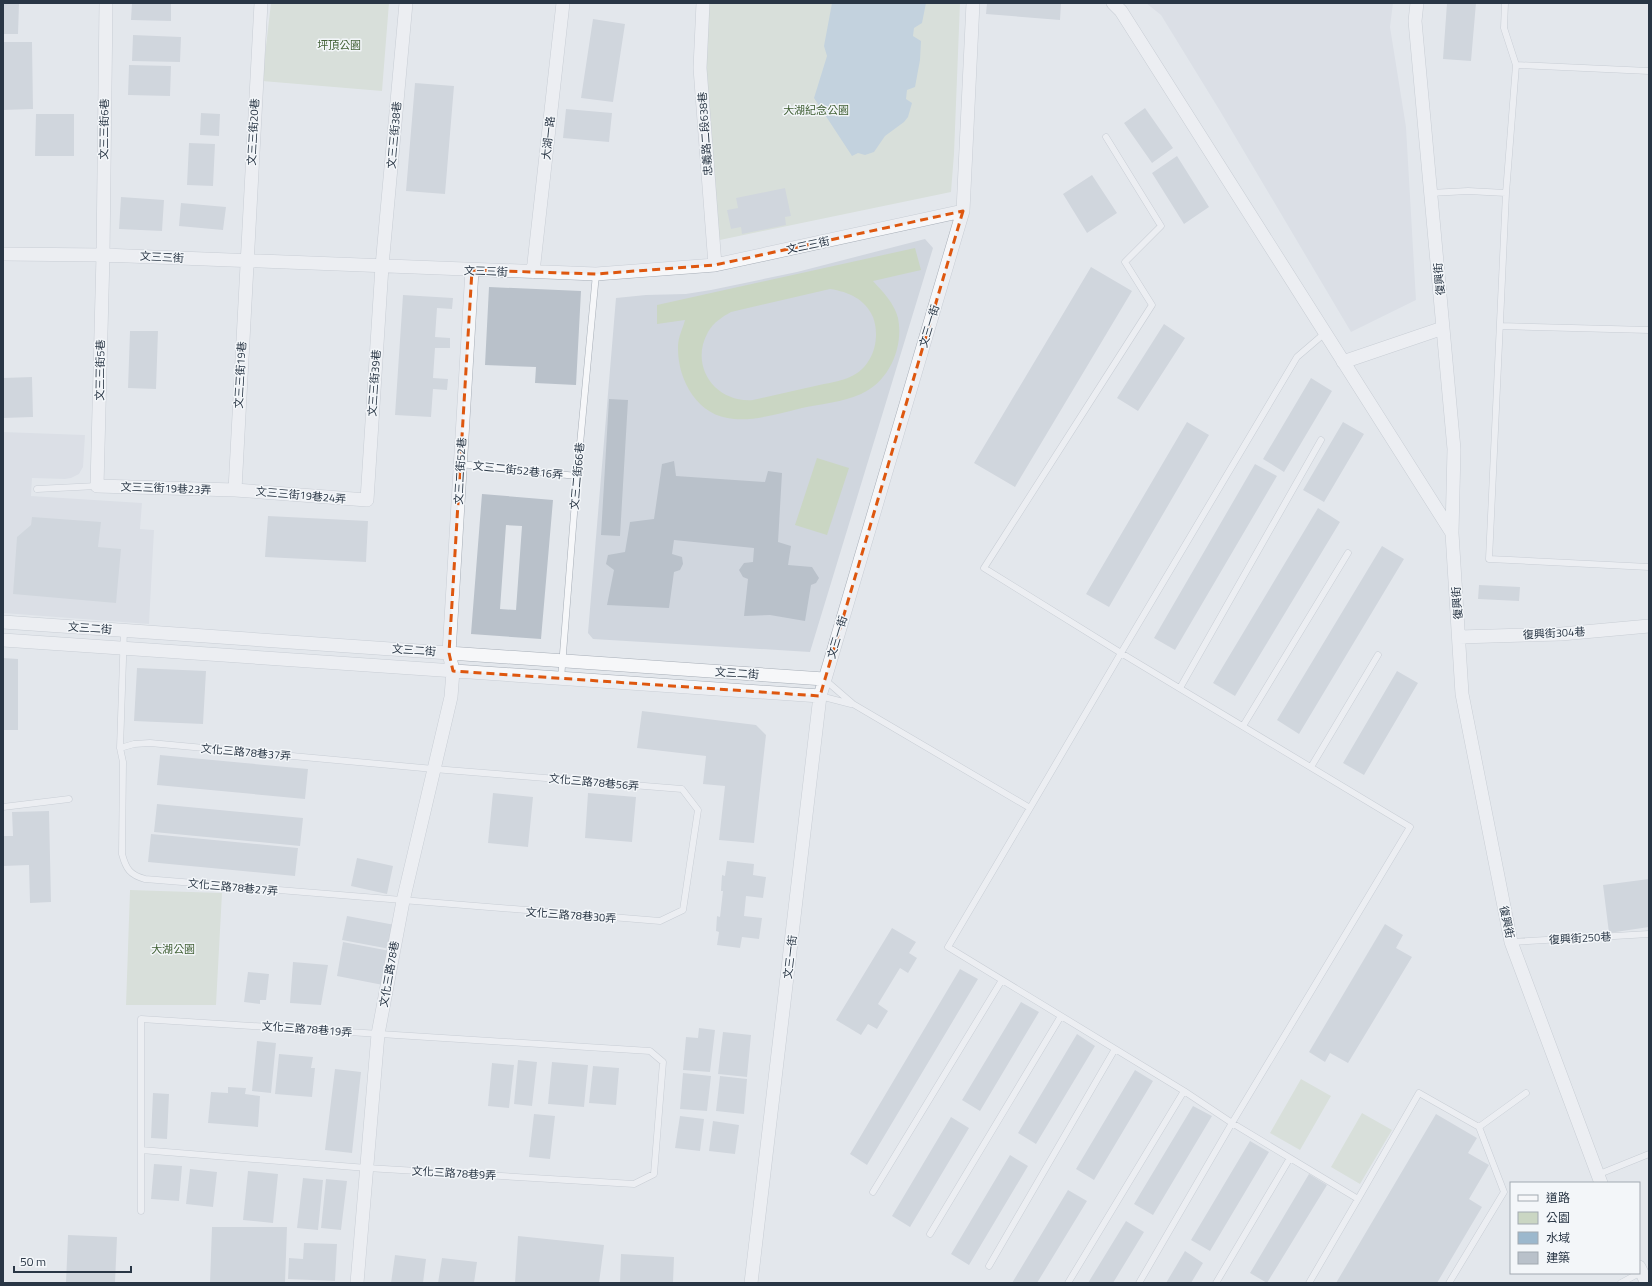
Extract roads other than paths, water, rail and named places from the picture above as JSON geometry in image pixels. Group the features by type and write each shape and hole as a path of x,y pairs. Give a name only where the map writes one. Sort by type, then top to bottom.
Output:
{"street":[{"name":"文三三街6巷","path":"103,254 106,3"},
{"name":"文三三街20巷","path":"246,261 261,3"},
{"name":"文三三街38巷","path":"382,266 406,3"},
{"name":"大湖一路","path":"533,272 563,3"},
{"name":"忠義路二段638巷","path":"702,3 700,68 715,265"},
{"name":"文三一街","path":"751,1283 820,696 963,211 973,3"},
{"path":"1113,3 1121,11 1452,533"},
{"name":"復興街","path":"1417,3 1415,21 1454,449 1452,533 1462,694 1511,942 1599,1179"},
{"name":"文三三街","path":"3,254 103,254 596,274 715,265 963,211"},
{"name":"文三三街5巷","path":"97,486 103,254"},
{"name":"文三三街19巷","path":"235,490 246,261"},
{"name":"文三三街39巷","path":"367,500 382,266"},
{"name":"文三二街52巷","path":"453,671 449,653 472,270"},
{"path":"1343,362 1443,328"},
{"name":"文三三街19巷23弄","path":"97,486 235,490"},
{"name":"文三三街19巷24弄","path":"235,490 367,500"},
{"name":"文三二街","path":"3,622 824,679"},
{"name":"復興街304巷","path":"1459,637 1561,634 1649,626"},
{"name":"文三二街","path":"3,640 820,696"},
{"name":"文化三路78巷","path":"357,1283 378,1034 403,901 451,697 453,671"}],"lane":[{"path":"1505,3 1504,28 1516,65 1506,193 1489,559 1649,567"},
{"path":"1516,65 1649,71"},
{"path":"1106,136 1161,226 1125,262 1152,305 984,568 1121,653 1410,827 1232,1123 1139,1283"},
{"path":"1430,193 1468,191 1506,193"},
{"name":"文三二街66巷","path":"561,679 576,476 596,274"},
{"path":"1500,326 1649,330"},
{"path":"1325,332 1296,357 948,947 1184,1091 1232,1123 1358,1199"},
{"path":"1180,688 1321,440"},
{"name":"文三二街52巷16弄","path":"460,464 576,476"},
{"path":"37,489 97,486"},
{"path":"1243,726 1348,553"},
{"path":"120,748 124,630"},
{"path":"1311,767 1378,655"},
{"path":"824,679 853,704 1030,808"},
{"path":"820,696 853,704"},
{"name":"文化三路78巷37弄","path":"120,748 134,744 150,743 434,769"},
{"name":"文化三路78巷27弄","path":"120,748 122,762 122,854 126,869 134,877 403,901"},
{"name":"文化三路78巷56弄","path":"434,769 682,790 698,810 691,857"},
{"path":"3,807 69,799"},
{"name":"文化三路78巷30弄","path":"403,901 660,922 683,910 691,857"},
{"name":"復興街250巷","path":"1511,942 1649,934"},
{"path":"872,1192 1002,980"},
{"path":"930,1234 1061,1016"},
{"name":"文化三路78巷19弄","path":"141,1211 141,1018 650,1051 663,1062"},
{"path":"989,1266 1115,1049"},
{"name":"文化三路78巷9弄","path":"141,1150 367,1168 634,1184 654,1174 663,1062"},
{"path":"1068,1283 1184,1091"},
{"path":"1309,1283 1419,1093 1479,1127 1504,1192 1449,1283"},
{"path":"1479,1127 1526,1093"},
{"path":"1599,1179 1649,1154"},
{"path":"1216,1283 1290,1158"},
{"path":"1621,1283 1642,1274"}],"water":[{"path":"832,3 926,3 922,23 914,28 913,36 921,41 920,60 915,87 907,90 906,99 912,103 908,117 904,122 885,136 874,152 865,155 858,153 852,156 814,98 827,56 824,46"}],"park label":[{"name":"坪頂公園","path":"339,45"},
{"name":"大湖紀念公園","path":"816,110"},
{"name":"大湖公園","path":"173,949"}]}
